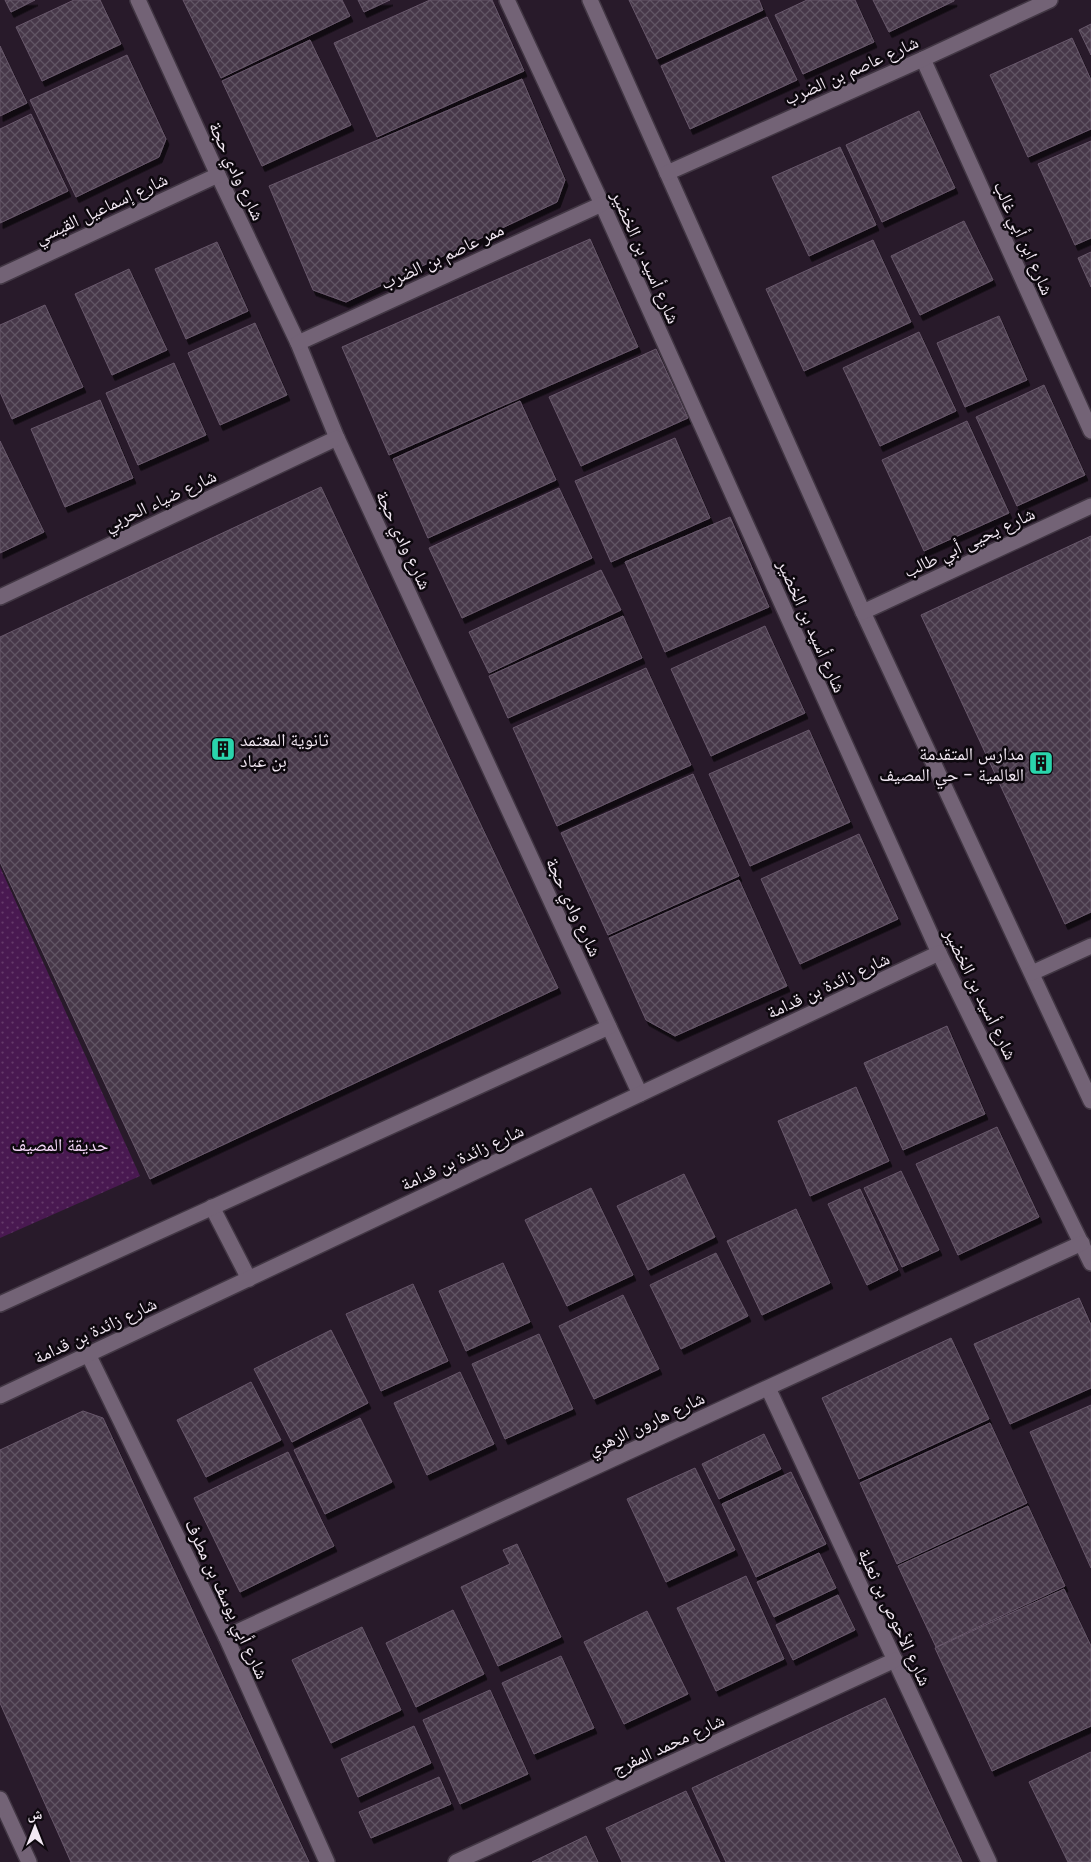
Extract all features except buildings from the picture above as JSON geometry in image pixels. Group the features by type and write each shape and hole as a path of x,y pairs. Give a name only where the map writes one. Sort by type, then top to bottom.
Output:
{"street":[{"name":"شارع وادي حجة","path":"138,0 298,343 337,438 640,1094"},
{"name":"شارع أسيد بن الخضير","path":"507,0 602,204 939,953 1091,1263"},
{"path":"590,0 863,612 1091,1101"},
{"name":"شارع عاصم بن الضرب","path":"667,173 923,60 1050,0"},
{"name":"شارع ابن أبي غالب","path":"923,60 1091,431"},
{"name":"شارع إسماعيل القيسي","path":"0,276 218,175"},
{"name":"ممر عاصم بن الضرب","path":"298,343 602,204"},
{"name":"شارع ضياء الحربي","path":"0,597 337,438"},
{"name":"شارع يحيى أبي طالب","path":"863,612 1091,506"},
{"path":"1032,973 1091,946"},
{"name":"شارع زائدة بن قدامة","path":"0,1396 939,953"},
{"path":"0,1304 609,1027"},
{"path":"212,1207 249,1279"},
{"name":"شارع هارون الزهري","path":"226,1637 1082,1243"},
{"name":"شارع أبي يوسف بن مطرف","path":"88,1354 226,1637 328,1862"},
{"name":"شارع الأحوص بن ثعلبة","path":"768,1388 989,1862"},
{"name":"شارع محمد المفرج","path":"456,1862 895,1660"},
{"path":"0,1799 29,1862"}],"green space":[{"name":"حديقة المصيف","path":"0,867 140,1176 0,1238"}],"place":[{"name":"ثانوية المعتمد بن عباد","path":"223,749"},
{"name":"مدارس المتقدمة العالمية - حي المصيف","path":"1041,763"}]}
